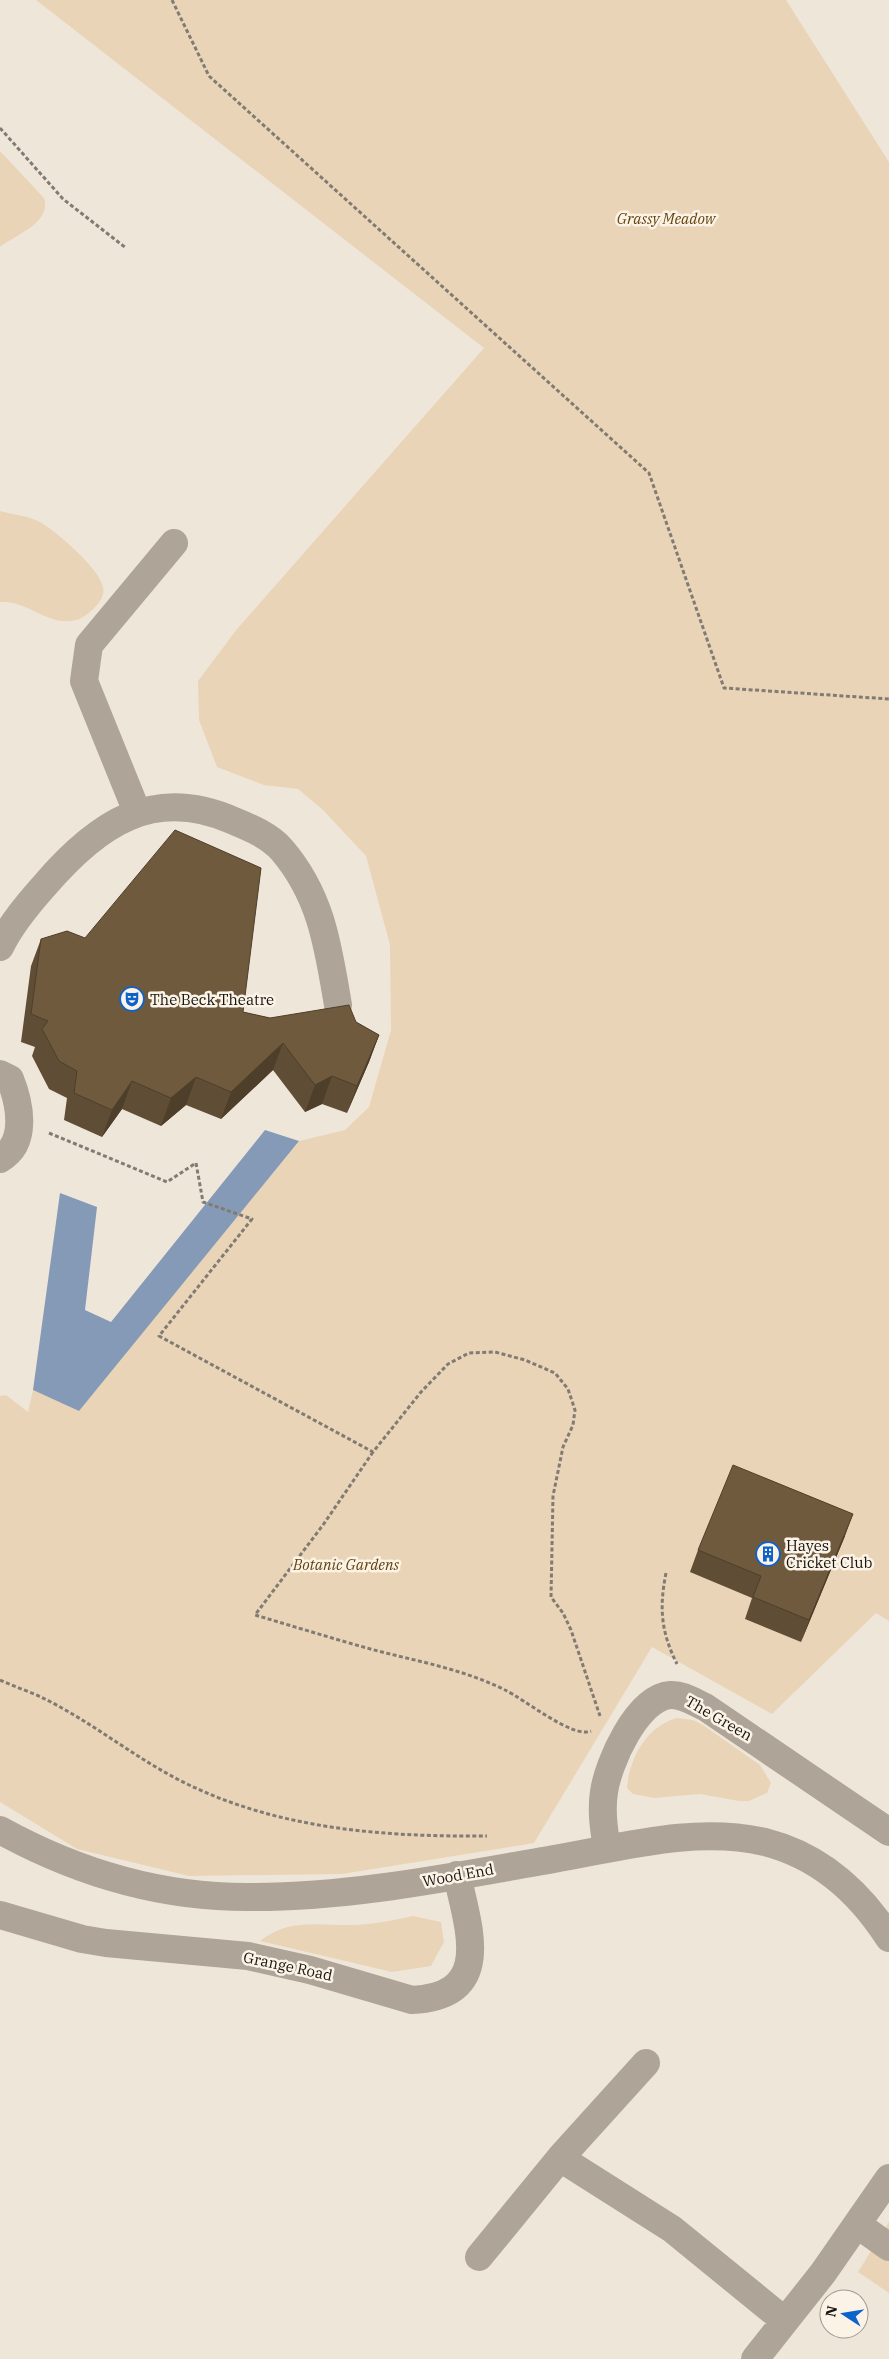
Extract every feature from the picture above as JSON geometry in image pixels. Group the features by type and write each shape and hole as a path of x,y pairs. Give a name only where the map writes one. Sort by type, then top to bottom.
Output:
{"street":[{"path":"137,812 84,681 89,645 174,543"},
{"path":"0,947 30,902 89,839 137,812 167,807 196,809 218,814 264,834 281,848 313,896 324,929 338,1005"},
{"path":"0,1074 10,1079 19,1100 20,1133 6,1156 0,1159"},
{"name":"The Green","path":"607,1849 602,1817 604,1791 611,1763 639,1716 658,1698 671,1695 683,1697 706,1707 889,1832"},
{"name":"Wood End","path":"0,1830 70,1865 122,1880 196,1893 252,1897 359,1891 669,1838 731,1837 765,1842 804,1856 824,1867 844,1883 866,1907 889,1938"},
{"name":"Grange Road","path":"0,1915 82,1939 106,1943 248,1956 320,1972 412,2000 425,1999 440,1996 455,1988 470,1967 470,1935 457,1875"},
{"path":"479,2257 560,2158 646,2063"},
{"path":"560,2158 672,2229 785,2321"},
{"path":"755,2359 858,2225 889,2178"},
{"path":"858,2225 889,2247"}],"path":[{"path":"172,0 209,76 649,473 724,688 889,699"},
{"path":"0,128 63,199 126,248"},
{"path":"49,1124 49,1133 168,1182 196,1163 203,1202 252,1219 159,1336 373,1452"},
{"path":"602,1726 585,1734 571,1730 520,1698 484,1680 456,1670 329,1638 255,1615 323,1525 373,1452 421,1392 448,1364 470,1353 495,1352 525,1360 555,1373 568,1389 575,1410 574,1425 563,1447 552,1496 551,1597 563,1613 595,1697 611,1763"},
{"path":"666,1572 662,1592 662,1629 687,1685 683,1697"},
{"path":"0,1680 45,1699 182,1782 259,1812 306,1824 361,1833 491,1836"}],"green space":[{"path":"36,0 786,0 889,162 889,1621 876,1613 772,1714 652,1647 534,1843 342,1874 189,1876 77,1849 0,1802 0,1396 6,1395 28,1412 33,1390 78,1410 299,1141 345,1130 369,1107 391,1030 390,945 366,856 323,810 298,789 264,785 217,767 199,720 198,681 237,629 484,348"},
{"path":"0,151 44,198 45,207 43,215 38,221 0,247"},
{"path":"0,511 25,516 40,522 66,542 94,571 103,587 103,596 84,617 66,621 56,620 20,605 0,602"},
{"path":"677,1718 693,1720 703,1725 760,1765 771,1783 767,1793 749,1801 700,1794 654,1798 633,1794 627,1788 631,1766 636,1755 657,1728"},
{"path":"413,1916 441,1922 444,1942 431,1966 392,1972 260,1941 271,1933 306,1924 363,1924"},
{"path":"889,2222 889,2293 858,2272"}],"water":[{"path":"265,1130 299,1141 79,1411 33,1390 60,1193 97,1207 85,1310 111,1322"}],"building":[{"name":"The Beck Theatre","path":"175,830 261,868 243,1012 270,1018 349,1005 356,1022 379,1035 357,1086 332,1076 315,1085 283,1043 231,1092 196,1077 171,1098 132,1081 112,1110 74,1093 77,1071 59,1061 42,1029 48,1021 31,1014 41,939 67,931 85,938"},
{"name":"Hayes Cricket Club","path":"733,1465 853,1514 809,1620 753,1597 761,1576 698,1550"}],"place":[{"name":"The Beck Theatre","path":"132,999"},
{"name":"Hayes Cricket Club","path":"768,1554"}],"park label":[{"name":"Grassy Meadow","path":"666,218"},
{"name":"Botanic Gardens","path":"346,1564"}]}
